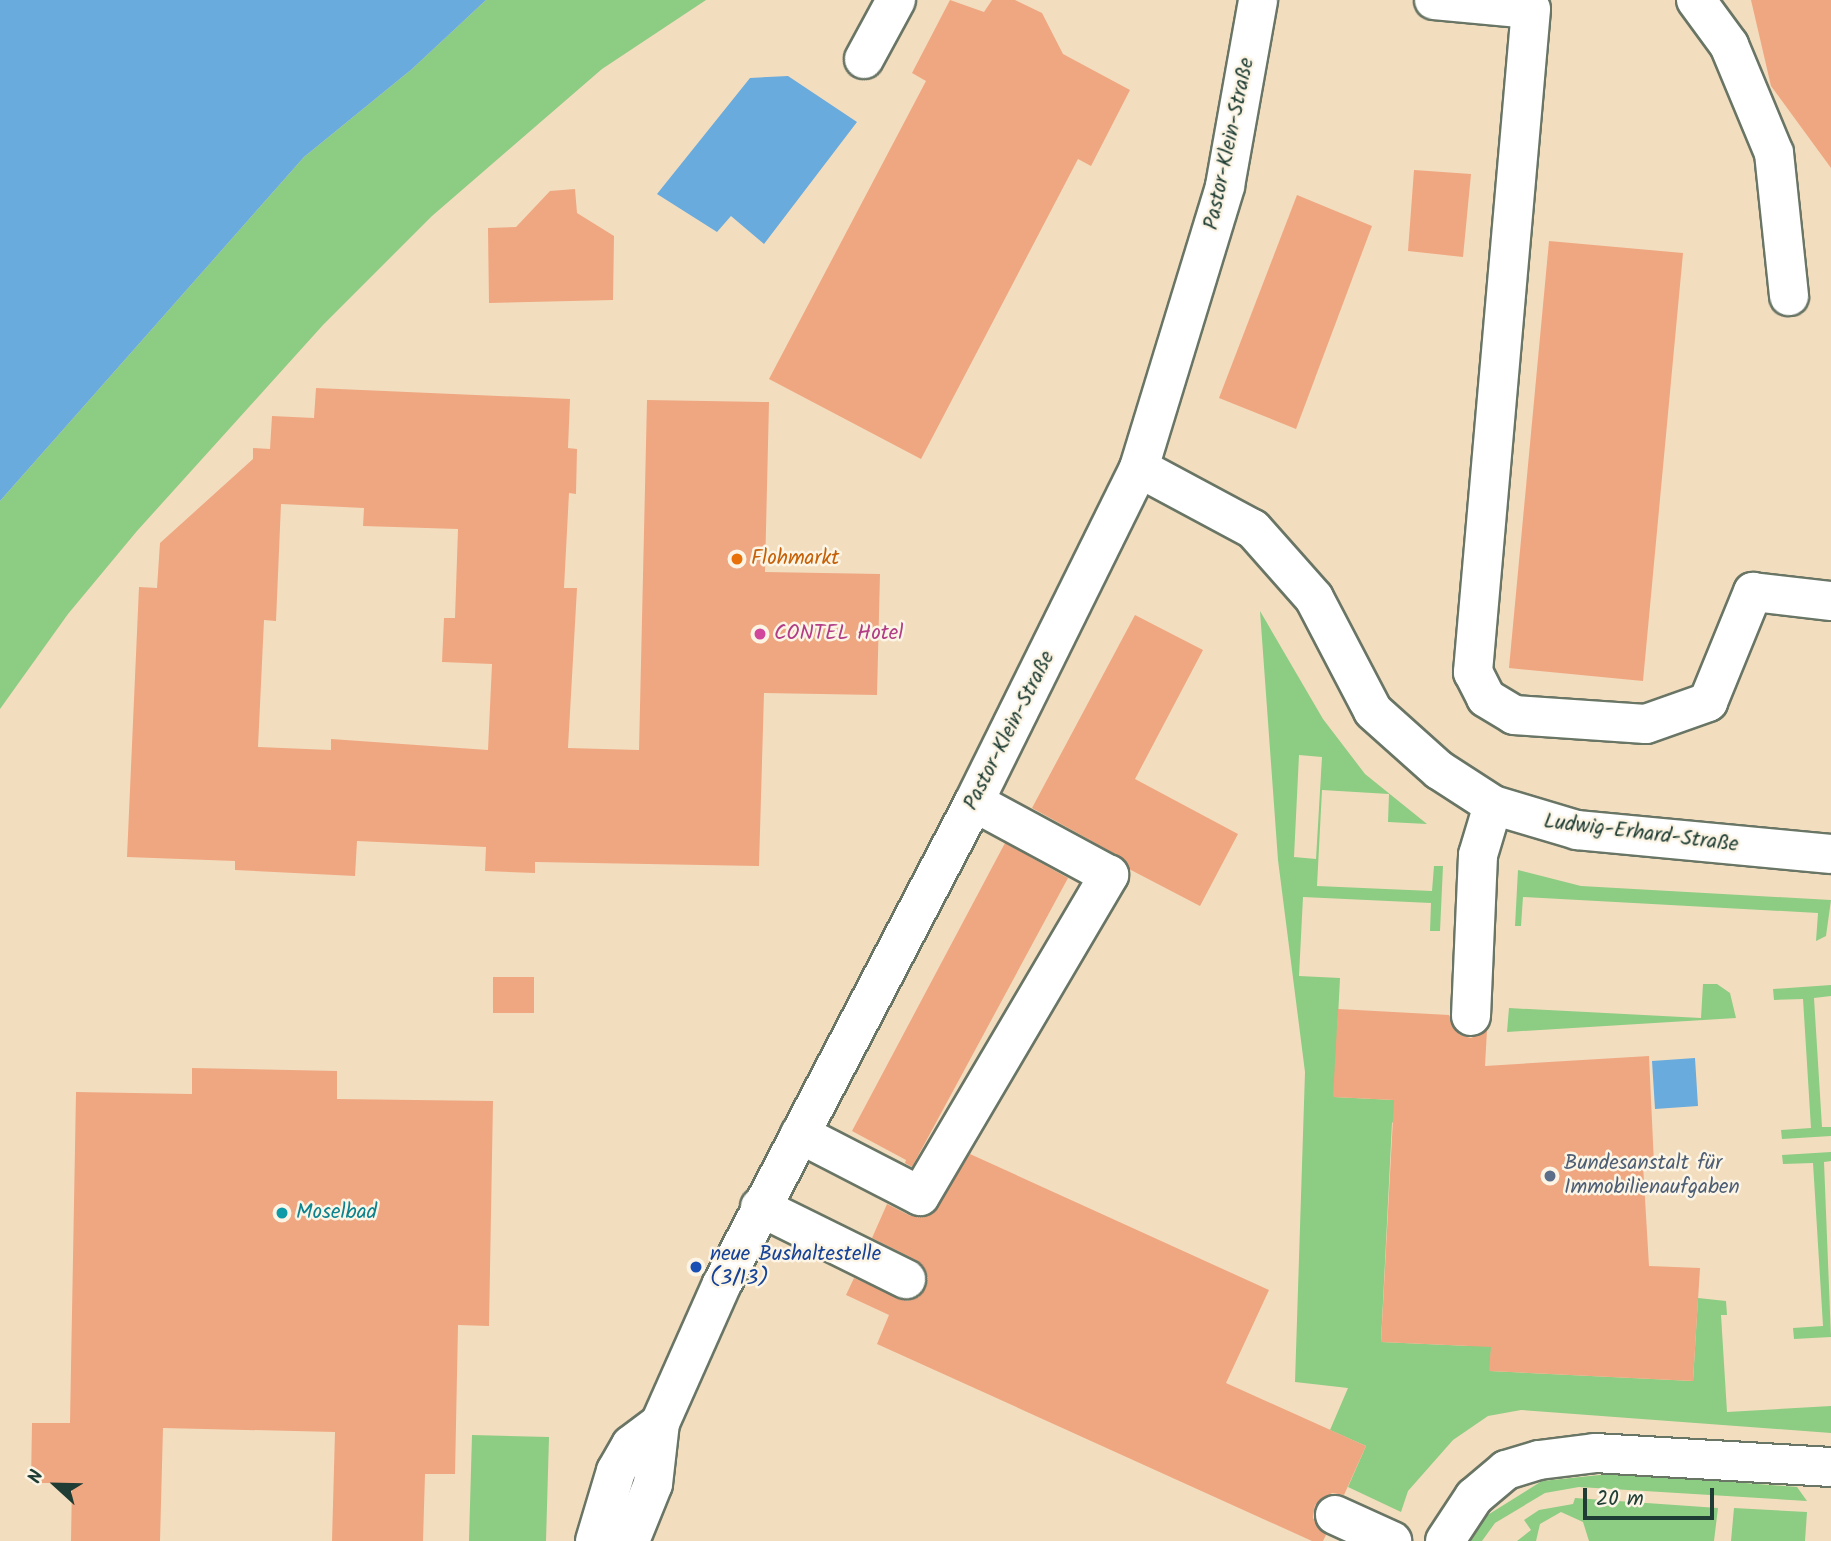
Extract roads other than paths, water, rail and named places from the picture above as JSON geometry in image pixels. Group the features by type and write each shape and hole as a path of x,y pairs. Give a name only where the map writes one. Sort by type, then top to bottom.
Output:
{"street":[{"path":"864,59 896,0"},
{"name":"Pastor-Klein-Straße","path":"630,1541 653,1484 660,1423 760,1207 974,802 1139,468 1225,186 1258,0"},
{"path":"1434,0 1532,4 1473,672 1486,698 1514,715 1646,724 1708,702 1753,592 1831,601"},
{"path":"1696,0 1729,45 1774,153 1789,296"},
{"name":"Ludwig-Erhard-Straße","path":"1139,468 1253,529 1314,598 1373,711 1439,769 1493,805 1577,830 1831,853"},
{"path":"800,1134 920,1196 1109,875 974,802"},
{"path":"1471,1016 1478,855 1493,805"},
{"path":"760,1207 906,1279"},
{"name":"Pastor-Klein-Straße","path":"595,1541 616,1471 631,1445 660,1423"},
{"path":"1445,1541 1474,1497 1506,1470 1539,1460 1595,1453 1831,1467"},
{"path":"1335,1516 1392,1541"}],"water":[{"path":"0,0 486,0 412,69 304,157 0,501"},
{"path":"788,76 857,122 764,244 731,216 717,232 657,194 750,78"},
{"path":"1695,1058 1698,1106 1655,1109 1652,1061"}],"place":[{"name":"Flohmarkt","path":"737,559"},
{"name":"CONTEL Hotel","path":"760,634"},
{"name":"Bundesanstalt für Immobilienaufgaben","path":"1550,1176"},
{"name":"Moselbad","path":"282,1213"},
{"name":"neue Bushaltestelle (3/13)","path":"696,1267"}]}
